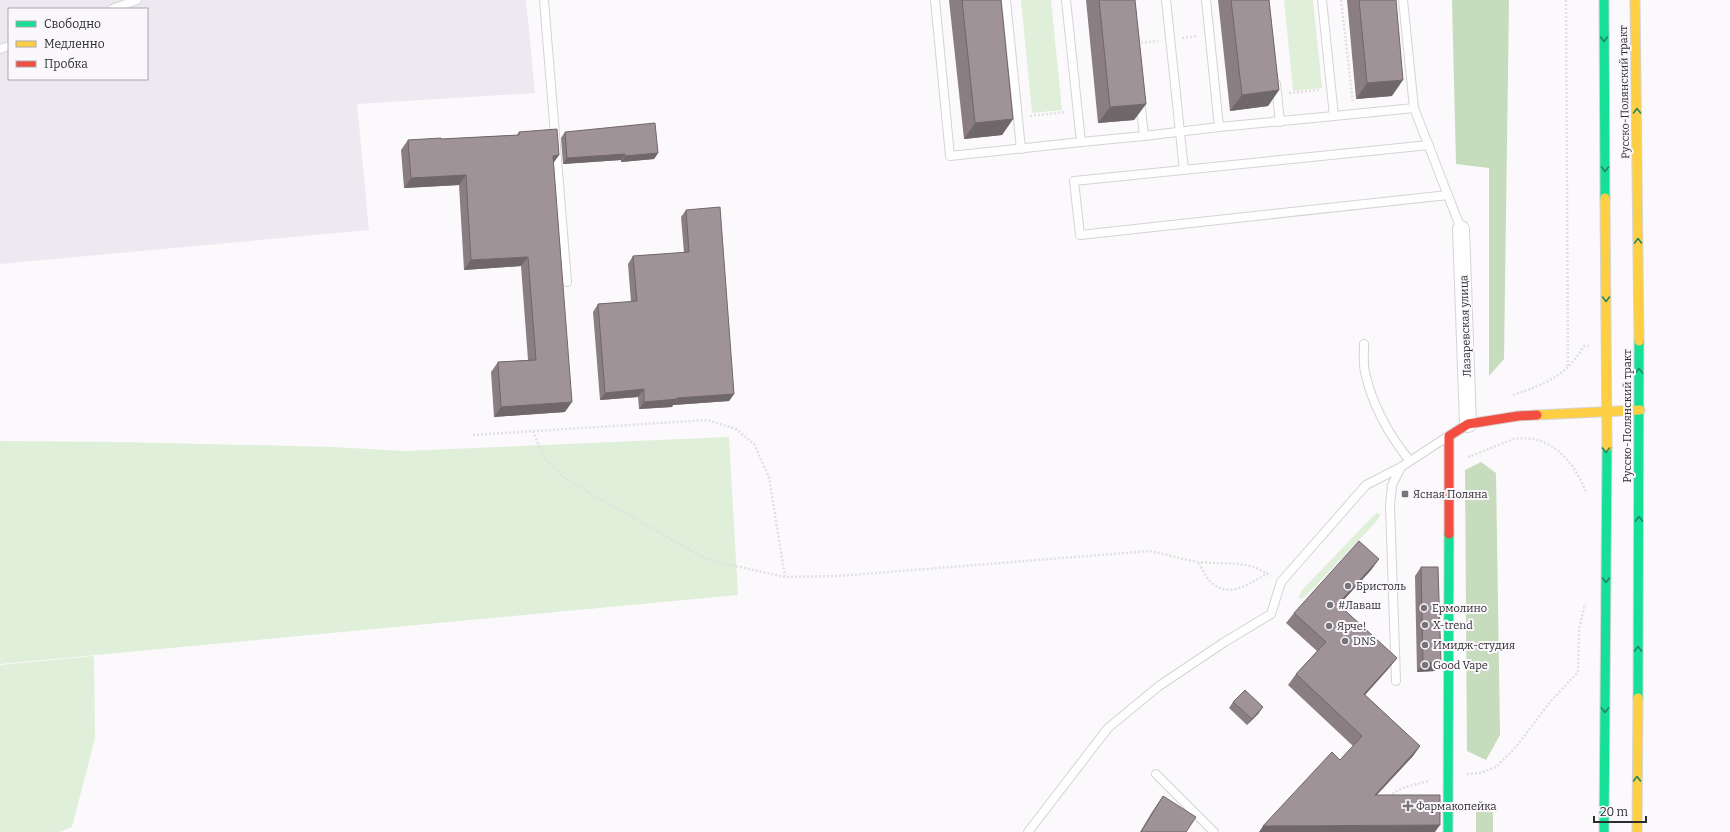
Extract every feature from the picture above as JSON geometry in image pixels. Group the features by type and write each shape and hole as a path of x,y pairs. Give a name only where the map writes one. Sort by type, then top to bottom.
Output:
{"main road":[{"name":"Русско-Полянский тракт","path":"1604,0 1607,411 1604,832"},
{"name":"Русско-Полянский тракт","path":"1635,0 1640,410 1637,832"},
{"path":"1448,832 1449,436 1468,424 1518,416 1640,410"}],"street":[{"name":"Лазаревская улица","path":"1461,229 1468,424"}],"lane":[{"path":"115,8 137,0"},
{"path":"544,0 567,282"},
{"path":"935,0 950,156 1414,108"},
{"path":"1006,0 1021,149"},
{"path":"1066,0 1081,142"},
{"path":"1166,0 1184,170"},
{"path":"1206,0 1219,127"},
{"path":"1322,0 1334,116"},
{"path":"1402,0 1414,108 1461,229"},
{"path":"1275,78 1280,122"},
{"path":"1139,90 1144,136"},
{"path":"1429,145 1074,181 1080,235 1448,195"},
{"path":"1364,344 1365,371 1371,395 1394,440 1410,460"},
{"path":"1028,832 1108,728 1159,686 1223,643 1271,614 1281,582 1366,486 1449,436"},
{"path":"1396,681 1390,506 1392,485 1401,466"},
{"path":"1156,774 1214,832"}],"path":[{"path":"1341,0 1353,103 1360,102"},
{"path":"1566,0 1568,368"},
{"path":"1277,94 1351,87"},
{"path":"1018,117 1078,111"},
{"path":"1513,395 1543,384 1568,368 1584,346 1595,347"},
{"path":"473,435 707,420 736,429 754,444 769,477 785,577"},
{"path":"533,432 544,458 565,479 708,560 785,577 838,576 1150,551 1198,562 1240,563 1259,568 1281,582"},
{"path":"1465,460 1469,456 1518,438 1527,438 1548,444 1568,459 1582,482 1588,497"},
{"path":"1198,562 1212,583 1224,589 1240,589 1268,573"},
{"path":"1388,796 1402,788 1462,774 1480,774 1496,767 1516,747 1550,702 1578,672 1579,628 1586,601"}],"shaded area":[{"path":"0,0 526,0 535,93 357,104 369,230 0,264"}],"green space":[{"path":"1021,0 1051,0 1062,110 1032,113"},
{"path":"1284,0 1313,0 1322,88 1293,91"},
{"path":"1452,0 1509,0 1504,359 1489,376 1489,168 1456,164"},
{"path":"729,437 738,595 0,664 0,441 334,447 404,451"},
{"path":"1481,462 1496,473 1500,735 1486,760 1467,751 1465,470"},
{"path":"1376,513 1379,513 1380,516 1376,522 1304,598 1299,599 1302,590"},
{"path":"94,656 95,738 72,827 59,832 0,832 0,665"},
{"path":"1476,811 1493,811 1493,832 1476,832"}],"building":[{"path":"962,0 1001,0 1013,119 975,123"},
{"path":"1099,0 1135,0 1146,104 1110,107"},
{"path":"1231,0 1269,0 1279,90 1242,95"},
{"path":"1359,0 1396,0 1403,80 1367,83"},
{"path":"655,123 658,153 567,158 565,132"},
{"path":"557,129 559,155 553,156 572,402 501,407 498,362 536,360 528,257 471,260 466,175 411,178 408,140 519,135 519,132"},
{"path":"720,207 734,394 644,402 644,389 605,393 598,304 637,301 633,256 689,252 686,210"},
{"path":"1359,541 1379,559 1338,604 1397,658 1364,694 1420,746 1375,795 1440,795 1440,825 1263,826 1332,752 1340,760 1362,736 1296,674 1326,642 1294,613"},
{"path":"1421,567 1438,567 1441,663 1423,663"},
{"path":"1245,690 1263,707 1252,719 1233,702"},
{"path":"1163,796 1196,817 1186,832 1141,832"}],"traffic: fast":[{"path":"1604,0 1605,198"},
{"path":"1638,698 1639,341"},
{"path":"1604,832 1607,447"},
{"path":"1448,832 1449,534"}],"traffic: slow":[{"path":"1635,0 1639,341"},
{"path":"1605,198 1607,447"},
{"path":"1537,415 1640,410"},
{"path":"1637,832 1638,698"}],"traffic: jam":[{"path":"1449,534 1449,436 1468,424 1518,416 1537,415"}],"place":[{"name":"Ясная Поляна","path":"1405,494"},
{"name":"Бристоль","path":"1348,586"},
{"name":"#Лаваш","path":"1330,605"},
{"name":"Ермолино","path":"1424,608"},
{"name":"X-trend","path":"1425,625"},
{"name":"Ярче!","path":"1329,626"},
{"name":"DNS","path":"1345,641"},
{"name":"Имидж-студия","path":"1425,645"},
{"name":"Good Vape","path":"1425,665"},
{"name":"Фармакопейка","path":"1408,806"}]}
